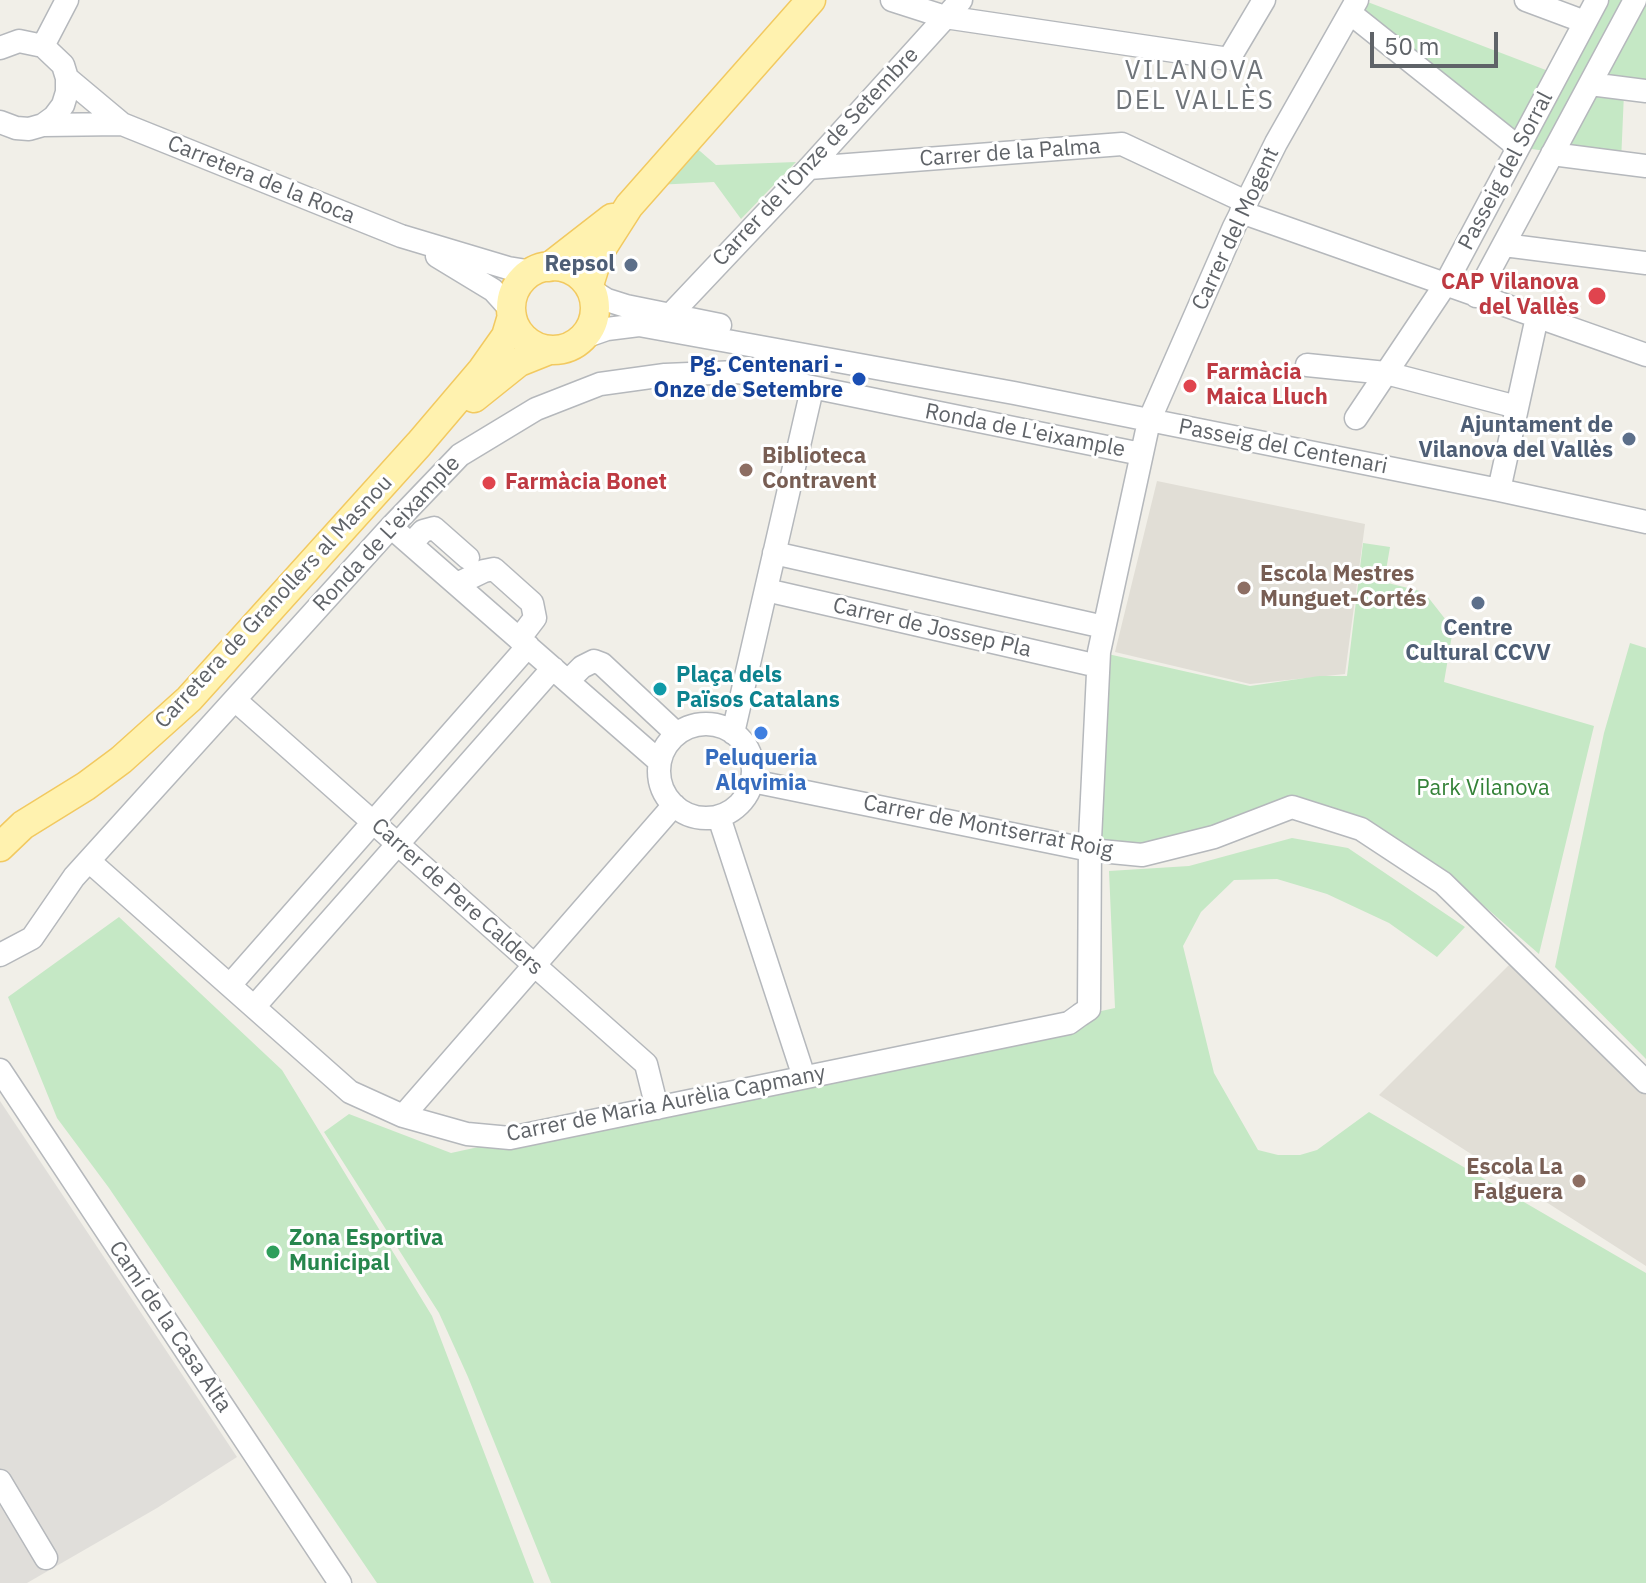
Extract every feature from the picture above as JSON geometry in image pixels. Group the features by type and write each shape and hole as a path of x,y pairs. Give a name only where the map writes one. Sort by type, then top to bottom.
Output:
{"main road":[{"path":"629,206 520,283 512,298 512,313 522,336 530,343 549,350 568,348 584,337 595,311 590,288 599,253 629,206 811,0"},
{"path":"541,269 574,271 590,288"},
{"name":"Carretera de Granollers al Masnou","path":"0,847 23,825 121,760 189,699 427,435 494,354 506,336 512,313"},
{"name":"Carretera de Granollers al Masnou","path":"427,435 519,362 549,350"}],"street":[{"path":"0,48 19,41 43,46 67,0"},
{"path":"892,0 945,17 1229,59 1264,0"},
{"name":"Carrer de l'Onze de Setembre","path":"671,314 961,0"},
{"path":"1526,0 1585,22"},
{"name":"Passeig del Sorral","path":"1356,418 1445,285 1597,0"},
{"name":"Passeig del Sorral","path":"1476,296 1635,0"},
{"path":"1354,6 1518,147"},
{"name":"Carrer del Mogent","path":"1089,1009 1090,850 1098,666 1149,421 1244,207 1276,143 1354,6"},
{"name":"Carretera de la Roca","path":"43,46 63,65 67,78 122,124 401,236 508,268 541,269"},
{"path":"43,125 63,105 67,78"},
{"path":"1590,84 1646,91"},
{"name":"Carretera de la Roca","path":"0,122 29,129 43,125 122,124"},
{"name":"Carrer de la Palma","path":"809,168 1122,144 1244,207 1445,285 1646,355"},
{"path":"1552,154 1646,166"},
{"name":"Carretera de la Roca","path":"401,236 475,277 493,290 512,313"},
{"path":"1504,245 1646,263"},
{"name":"Passeig del Centenari","path":"590,288 607,300 926,369 1014,393"},
{"path":"1499,490 1537,317"},
{"name":"Passeig del Centenari","path":"584,337 607,329 639,325 1014,393 1646,522"},
{"path":"1307,365 1386,373 1517,407"},
{"name":"Ronda de L'eixample","path":"0,955 32,938 89,861 460,455 536,409 600,384 665,375 738,372 1141,454"},
{"path":"733,733 812,389"},
{"path":"391,527 660,762"},
{"path":"411,544 423,531 434,528 468,558"},
{"name":"Carrer de Jossep Pla","path":"774,553 1104,627"},
{"path":"230,985 374,821 523,642 536,611 532,603 494,569 457,584"},
{"name":"Carrer de Jossep Pla","path":"766,590 1098,666"},
{"path":"254,1007 398,844 560,675 594,661 602,664 677,734"},
{"name":"Carrer de Pere Calders","path":"235,700 646,1064 657,1108"},
{"path":"701,724 718,725 733,733 747,749 752,765 752,781 746,796 734,810 719,817 706,819 690,816 674,805 661,786 663,750 677,734 701,724"},
{"name":"Carrer de Montserrat Roig","path":"752,781 1090,850 1142,855 1214,837 1292,807 1361,829 1443,883 1646,1082"},
{"path":"403,1116 674,805"},
{"path":"719,817 804,1077"},
{"name":"Carrer de Maria Aurèlia Capmany","path":"89,861 350,1092 403,1116 467,1134 510,1138 1069,1023 1089,1009"},
{"name":"Camí de la Casa Alta","path":"0,1070 340,1583"},
{"path":"0,1481 46,1558"}],"shaded area":[{"name":"Escola Mestres Munguet-Cortés","path":"1157,481 1365,524 1345,674 1250,684 1115,652"},
{"name":"Escola La Falguera","path":"1512,962 1646,1092 1646,1266 1379,1095"},
{"path":"0,1101 237,1457 157,1508 27,1583 0,1583"}],"green space":[{"path":"1597,0 1646,0 1646,95 1624,93 1621,162 1518,147"},
{"path":"1365,1 1551,72 1517,132 1359,11"},
{"path":"693,145 716,165 796,162 741,219 714,182 656,185"},
{"name":"Park Vilanova","path":"1363,543 1390,547 1384,582 1424,592 1453,629 1444,682 1594,726 1539,954 1451,877 1298,802 1147,849 1103,846 1090,826 1099,652 1250,686 1319,676 1347,676"},
{"path":"1630,643 1646,648 1646,1059 1555,967 1604,733"},
{"path":"1292,838 1348,848 1465,927 1437,957 1389,923 1327,894 1277,879 1234,880 1201,912 1183,946 1214,1073 1258,1150 1278,1155 1300,1155 1317,1150 1369,1112 1646,1273 1646,1583 551,1583 439,1313 324,1132 349,1114 451,1153 1115,1008 1109,871 1189,866"},
{"name":"Zona Esportiva Municipal","path":"119,917 282,1070 432,1316 534,1583 377,1583 109,1188 57,1118 8,997"}],"place":[{"name":"Repsol","path":"631,265"},
{"name":"CAP Vilanova del Vallès","path":"1597,296"},
{"name":"Pg. Centenari - Onze de Setembre","path":"859,379"},
{"name":"Farmàcia Maica Lluch","path":"1190,386"},
{"name":"Ajuntament de Vilanova del Vallès","path":"1629,439"},
{"name":"Biblioteca Contravent","path":"746,470"},
{"name":"Farmàcia Bonet","path":"489,483"},
{"name":"Escola Mestres Munguet-Cortés","path":"1244,588"},
{"name":"Centre Cultural CCVV","path":"1478,603"},
{"name":"Plaça dels Països Catalans","path":"660,689"},
{"name":"Peluqueria Alqvimia","path":"761,733"},
{"name":"Escola La Falguera","path":"1579,1181"},
{"name":"Zona Esportiva Municipal","path":"273,1252"}],"district":[{"name":"VILANOVA DEL VALLÈS","path":"1195,86"}]}
